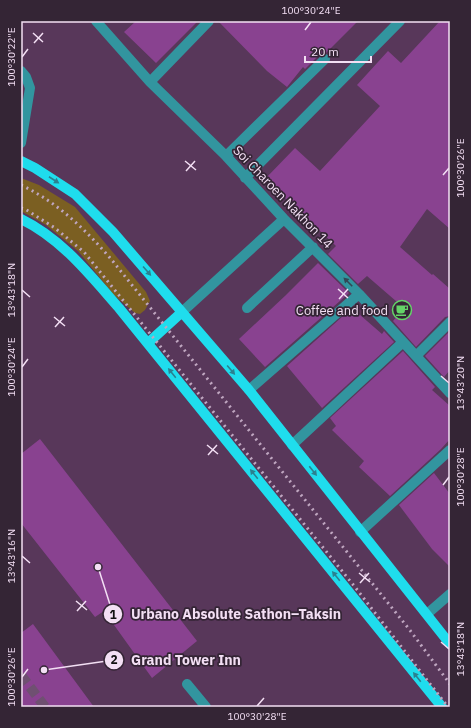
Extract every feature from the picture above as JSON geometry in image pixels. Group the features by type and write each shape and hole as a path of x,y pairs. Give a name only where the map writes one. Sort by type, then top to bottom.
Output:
{"main road":[{"path":"21,161 35,168 75,194 113,232 249,390 450,644"},
{"path":"21,219 34,225 61,246 88,273 148,343 442,707"},
{"path":"148,343 182,312"}],"street":[{"name":"Soi Charoen Nakhon 14","path":"96,21 150,82 226,156 284,219 359,294 450,393"},
{"path":"150,82 209,21"},
{"path":"245,178 400,21"},
{"path":"226,156 325,58"},
{"path":"21,71 26,77 30,88 21,143"},
{"path":"182,312 284,219"},
{"path":"247,308 313,248"},
{"path":"249,390 359,294"},
{"path":"416,356 450,322"},
{"path":"292,445 403,342"},
{"path":"360,532 450,450"},
{"path":"427,614 450,594"},
{"path":"187,684 206,707"}],"shaded area":[{"path":"21,178 39,185 75,207 146,292 150,301 145,310 140,314 135,313 114,295 78,251 46,225 21,211"}],"building":[{"path":"136,21 198,21 156,63 124,32"},
{"path":"218,21 358,21 326,53 320,54 305,69 303,67 287,87 267,71"},
{"path":"440,21 450,21 450,229 427,209 400,247 450,289 450,316 445,317 416,347 393,321 404,308 367,276 358,284 328,254 336,246 265,179 295,148 320,171 380,106 357,85 388,51 401,63"},
{"path":"318,263 349,293 265,367 239,339"},
{"path":"352,308 382,334 384,331 394,342 322,408 287,366"},
{"path":"450,331 450,370 444,377 425,356"},
{"path":"403,351 435,387 432,390 450,406 450,439 390,496 359,467 364,461 332,430 336,426 330,418"},
{"path":"40,439 197,641 152,678 104,611 95,617 21,523 21,454"},
{"path":"434,473 450,494 450,567 432,549 399,505"},
{"path":"33,624 94,707 21,707 21,633"}],"tunnel":[{"path":"21,675 45,707"}],"railway":[{"path":"21,185 47,200 70,217 111,259 409,629 450,684"},
{"path":"21,208 55,228 84,252 355,587 448,707"}],"place":[{"name":"Coffee and food","path":"402,310"},
{"name":"Urbano Absolute Sathon–Taksin","path":"98,567"},
{"name":"Grand Tower Inn","path":"44,670"}]}
